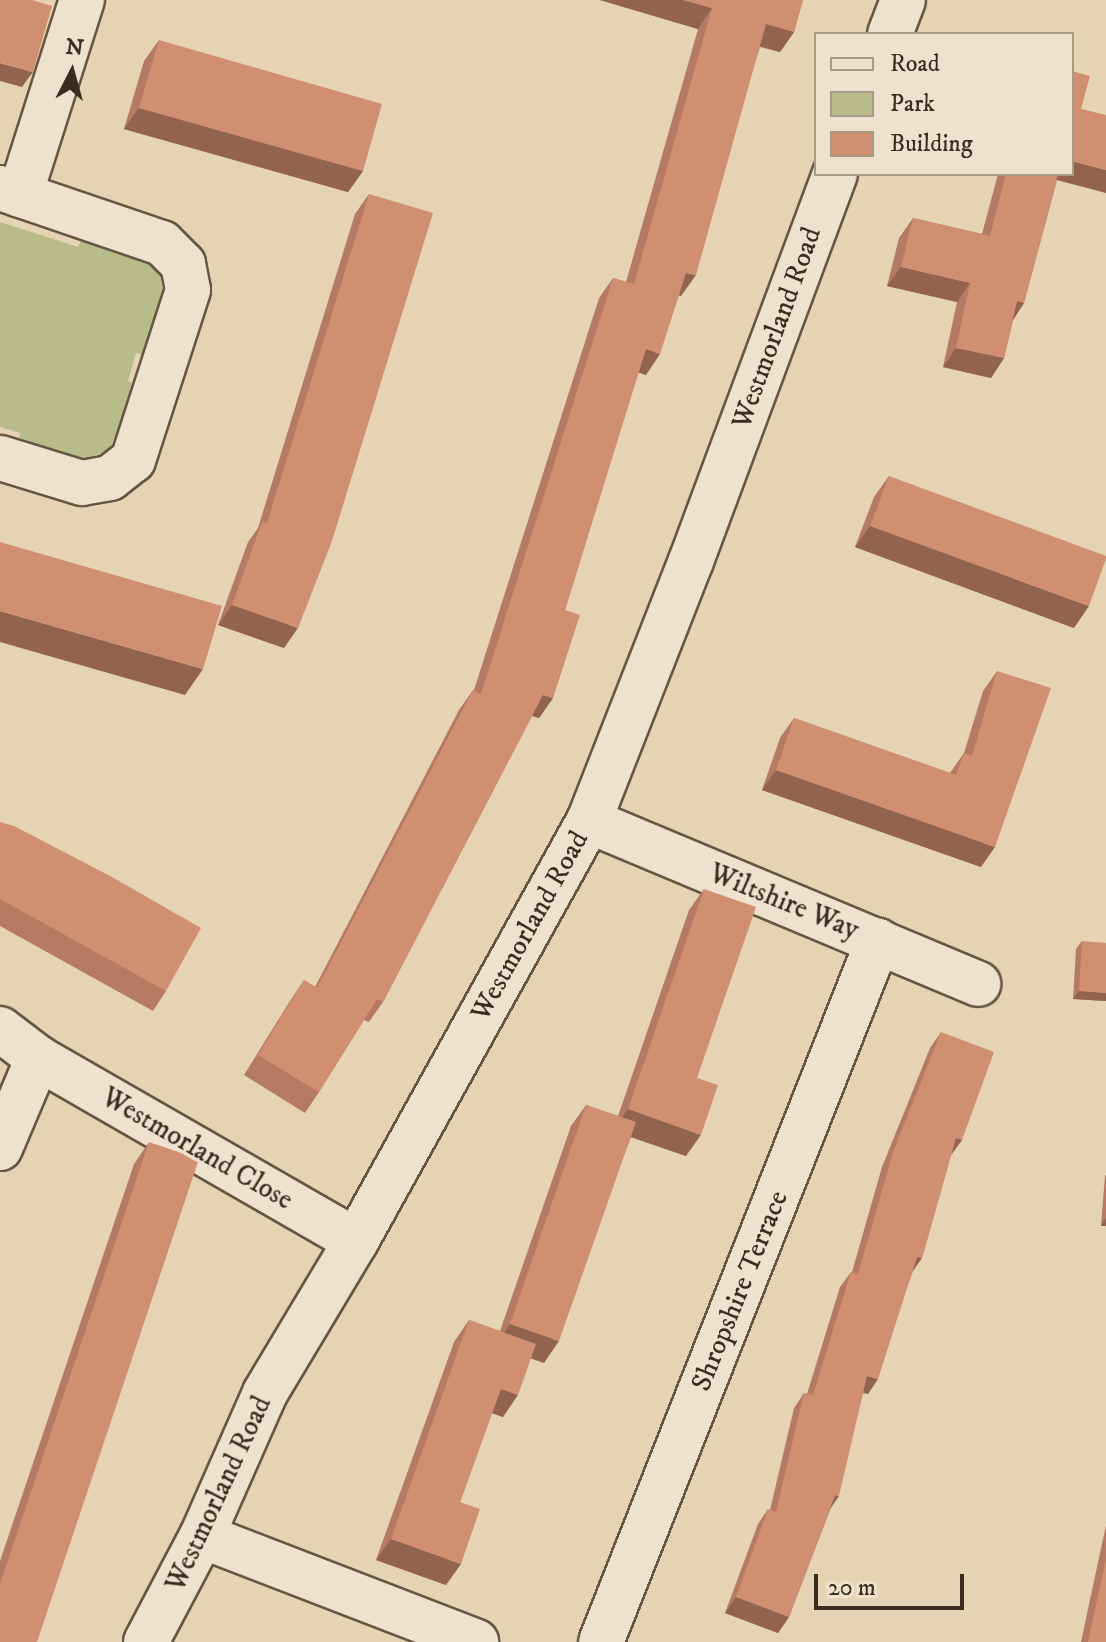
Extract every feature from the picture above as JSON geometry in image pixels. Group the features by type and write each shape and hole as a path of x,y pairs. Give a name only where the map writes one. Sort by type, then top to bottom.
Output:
{"street":[{"path":"0,458 82,483 110,478 133,460 188,290 183,264 162,243 10,192 82,0"},
{"path":"891,32 903,0"},
{"name":"Westmorland Road","path":"146,1642 202,1536 265,1393 356,1241 589,821 691,561 834,176"},
{"name":"Wiltshire Way","path":"589,821 978,984"},
{"name":"Shropshire Terrace","path":"601,1642 878,941"},
{"name":"Westmorland Close","path":"0,1029 38,1058 356,1241"},
{"path":"0,1148 38,1058"},
{"path":"202,1536 476,1642"}],"green space":[{"path":"0,222 78,247 82,238 149,262 160,273 163,293 144,355 136,353 128,381 135,384 110,448 95,456 80,460 19,440 20,433 0,427"}],"building":[{"path":"0,0 32,0 52,6 33,72 0,63"},
{"path":"683,0 803,0 794,32 766,24 696,275 686,273 660,354 646,349 565,610 580,615 553,698 543,695 383,1002 377,999 319,1092 258,1055 304,980 317,988 473,690 481,694 613,278 634,284 712,8"},
{"path":"159,40 382,104 363,171 139,108"},
{"path":"1074,72 1090,76 1081,109 1106,115 1106,170 1074,162"},
{"path":"1005,176 1057,176 1024,303 1017,301 1004,358 956,348 970,283 901,267 913,218 990,236"},
{"path":"369,194 433,213 332,541 298,628 232,605 262,522 267,523"},
{"path":"889,476 1106,556 1089,606 870,526"},
{"path":"0,542 222,606 203,669 0,611"},
{"path":"997,671 1051,688 995,847 776,770 794,718 956,775 964,753 972,756"},
{"path":"0,822 14,826 112,877 201,928 166,991 0,899"},
{"path":"704,889 756,907 697,1078 718,1085 701,1135 628,1109"},
{"path":"1082,941 1106,943 1106,993 1079,991"},
{"path":"941,1032 994,1052 962,1140 956,1138 922,1258 917,1257 878,1379 867,1376 839,1496 835,1495 789,1617 736,1597 768,1509 776,1512 804,1393 813,1395 851,1272 858,1274 893,1152"},
{"path":"586,1105 636,1122 559,1341 510,1324"},
{"path":"149,1142 199,1159 37,1642 0,1642 0,1584"},
{"path":"469,1320 536,1344 518,1395 501,1389 460,1502 480,1509 461,1564 391,1539"},
{"path":"1106,1559 1106,1642 1088,1642"}]}
